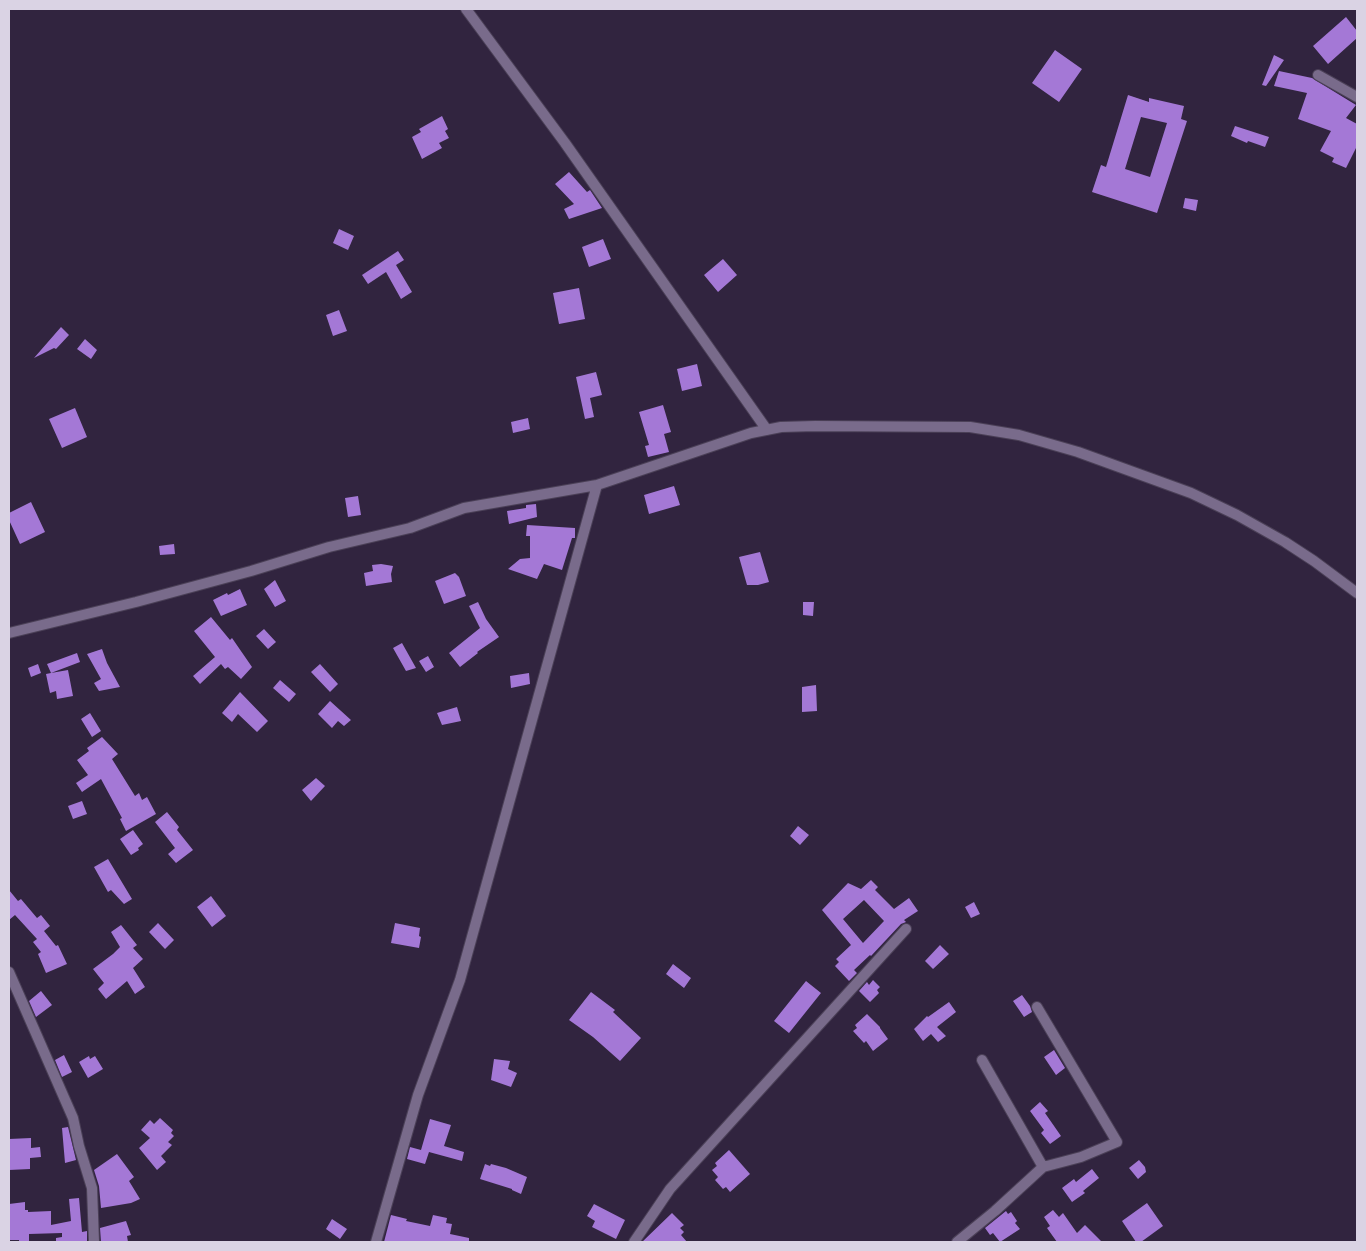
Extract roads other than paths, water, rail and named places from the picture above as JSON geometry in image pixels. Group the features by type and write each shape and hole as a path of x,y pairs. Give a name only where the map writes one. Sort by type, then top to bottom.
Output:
{"street":[{"path":"466,9 565,143 767,430"},
{"path":"1318,75 1357,96"},
{"path":"9,633 251,571 329,547 410,528 464,508 597,485 751,432 781,427 970,427 1019,435 1078,452 1191,493 1237,516 1285,542 1357,593"},
{"path":"376,1242 418,1095 460,980 597,485"},
{"path":"634,1242 670,1189 906,929"},
{"path":"9,972 73,1118 79,1146 92,1188 94,1242"},
{"path":"957,1242 995,1211 1043,1167 1081,1157 1117,1142 1037,1007"},
{"path":"982,1060 1043,1167"}]}
